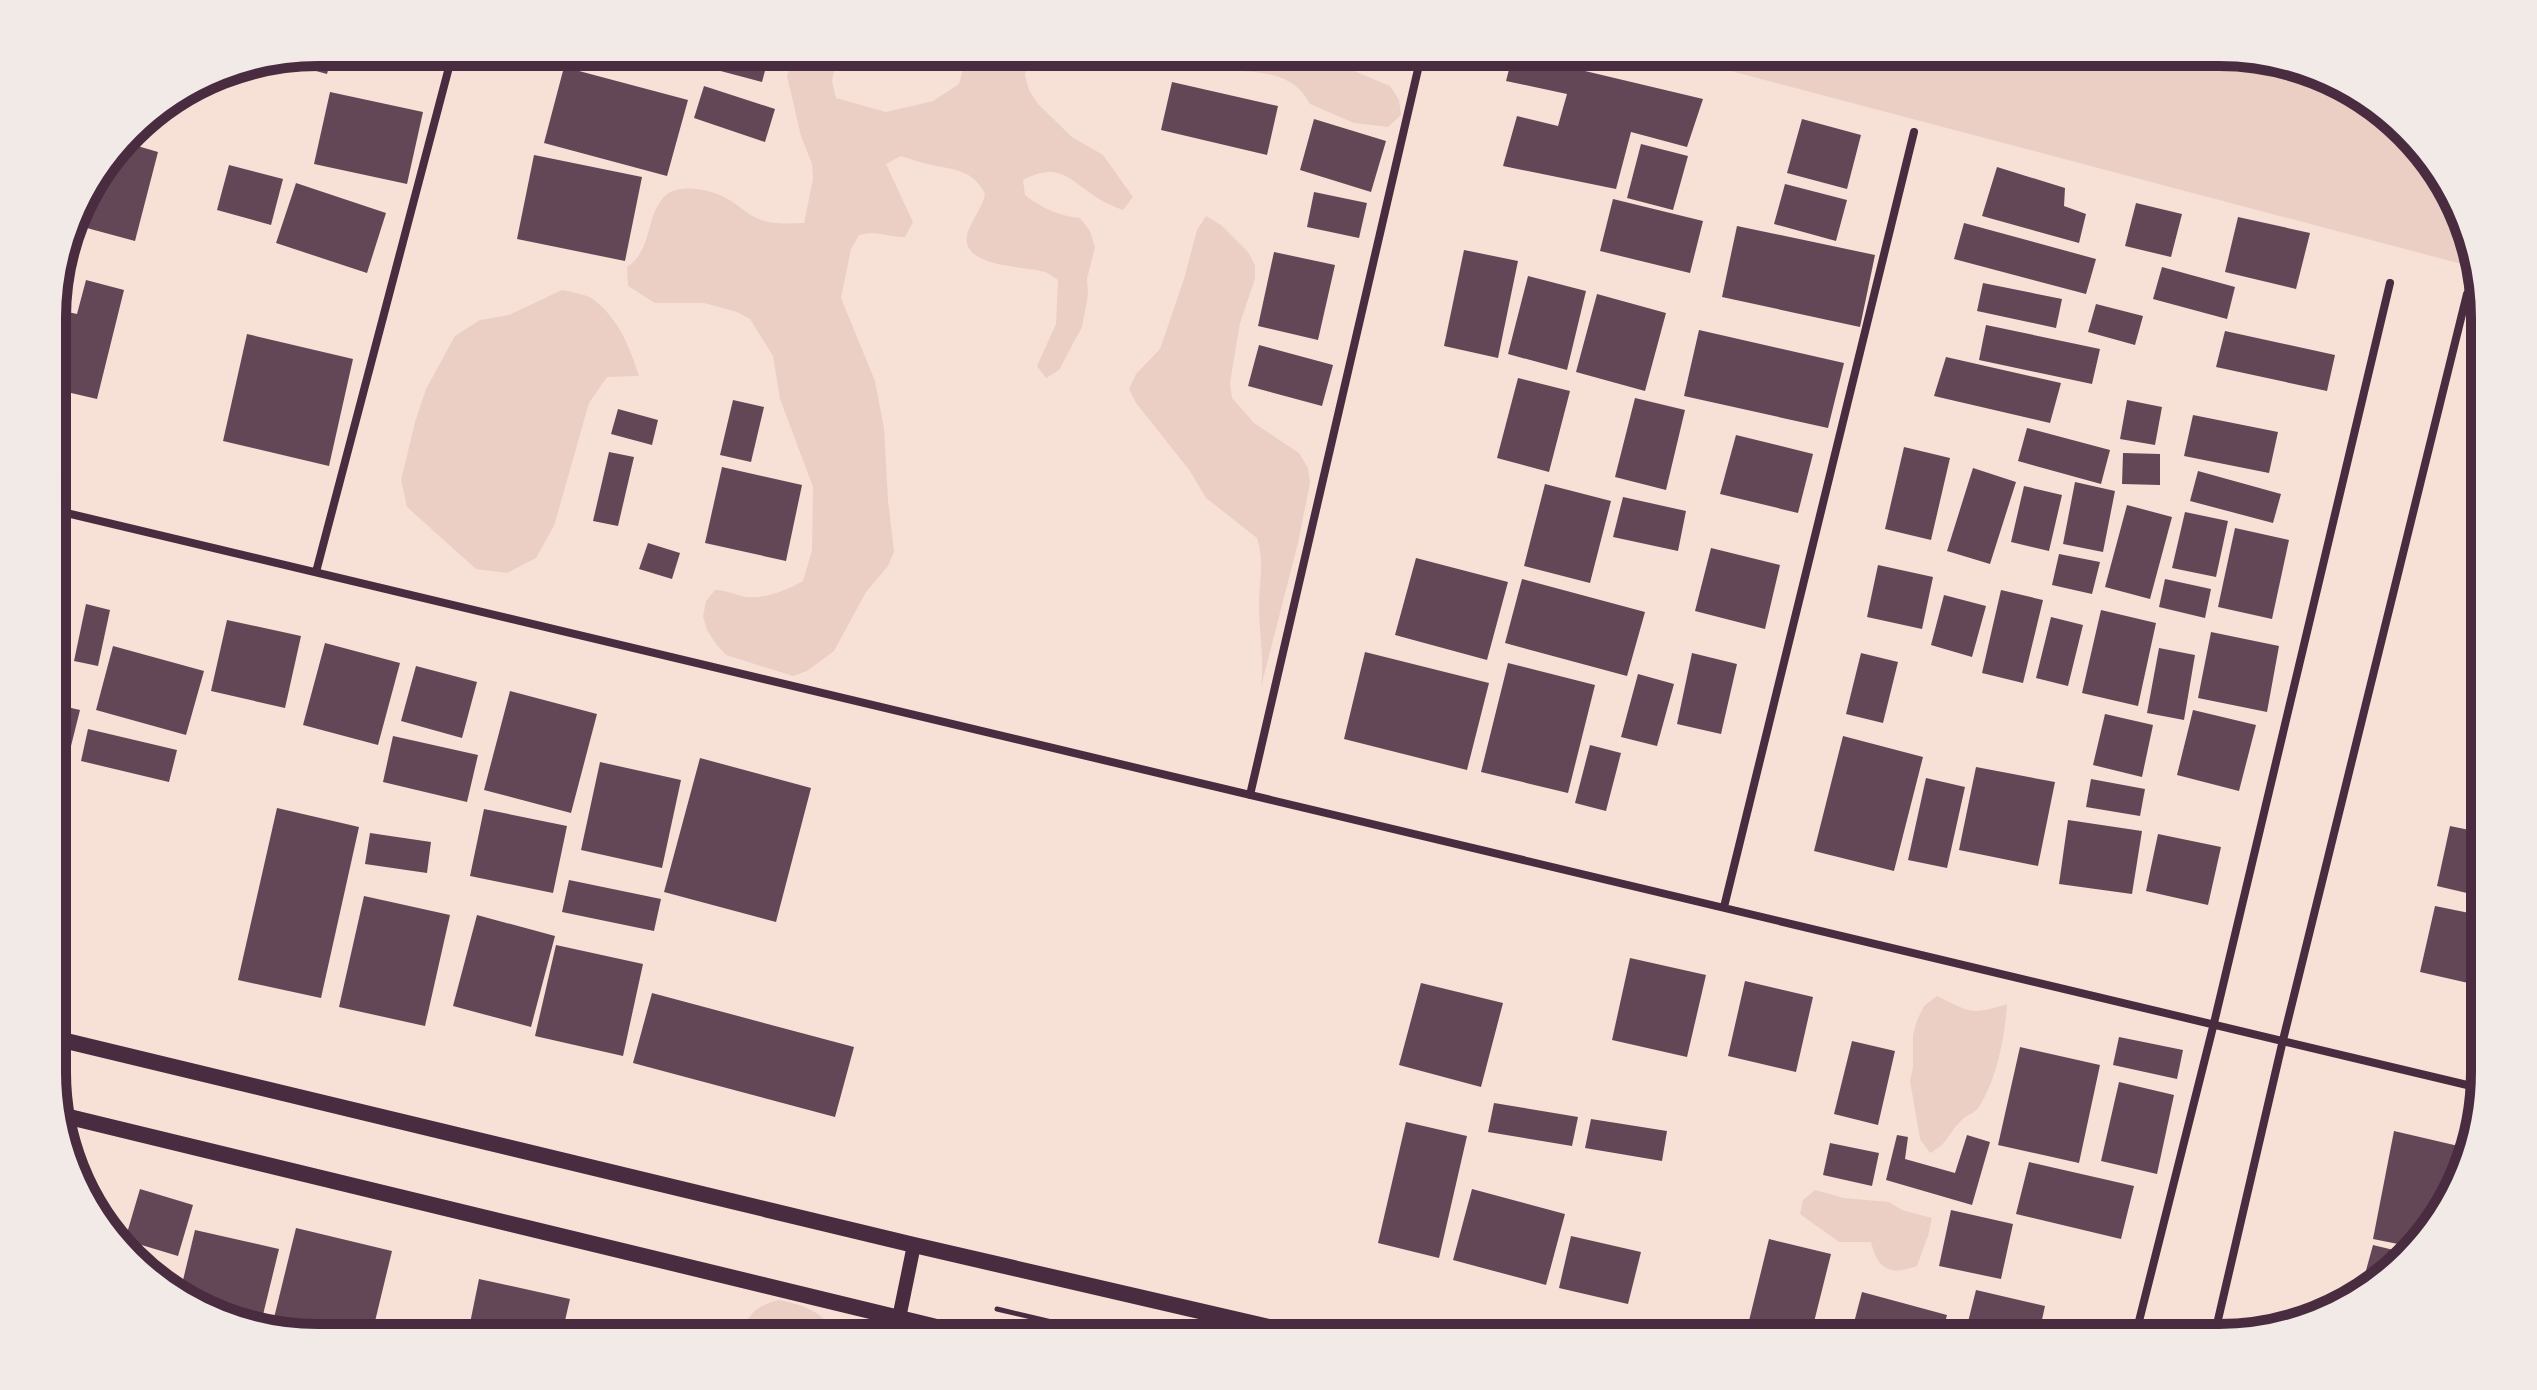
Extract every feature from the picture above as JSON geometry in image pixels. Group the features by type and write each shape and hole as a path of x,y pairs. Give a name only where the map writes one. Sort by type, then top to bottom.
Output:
{"main road":[{"path":"66,1041 1253,1324"},
{"path":"71,1117 923,1324"}],"street":[{"path":"316,572 449,66"},
{"path":"1250,795 1419,66"},
{"path":"1724,907 1914,132"},
{"path":"2139,1323 2214,1023 2390,283"},
{"path":"2217,1323 2283,1040 2467,294"},
{"path":"67,513 2470,1086"},
{"path":"899,1318 914,1245"}],"shaded area":[{"path":"791,66 835,66 832,81 836,98 886,112 933,101 959,84 964,66 1027,66 1025,75 1029,90 1038,104 1072,137 1103,155 1133,197 1123,210 1100,200 1061,174 1044,172 1023,180 1025,195 1031,200 1058,213 1080,218 1090,231 1095,247 1087,279 1088,295 1082,327 1059,370 1046,378 1037,366 1056,324 1058,280 1050,274 994,263 973,253 968,246 967,235 985,194 975,180 956,170 901,156 886,164 913,222 905,237 877,233 859,235 851,249 841,298 875,381 884,428 894,552 888,566 866,592 834,651 807,671 793,676 726,655 707,630 703,616 706,601 715,590 761,597 803,581 812,550 813,487 780,399 773,356 750,319 704,303 655,303 628,286 627,267 641,252 658,205 664,197 677,190 693,189 717,194 766,222 804,223 813,179 812,164 801,136 787,76"},
{"path":"1345,66 1390,86 1399,100 1401,115 1388,127 1354,123 1310,104 1289,81 1275,76 1197,67"},
{"path":"1712,66 2219,66 2252,68 2285,75 2316,85 2359,108 2409,152 2445,206 2465,265"},
{"path":"1206,216 1221,225 1248,252 1255,265 1255,279 1240,323 1230,383 1232,398 1254,423 1299,453 1308,468 1310,483 1261,687 1261,561 1257,538 1206,498 1190,471 1136,403 1129,389 1136,374 1160,349 1197,230"},
{"path":"562,290 590,297 602,307 627,344 639,376 607,377 589,403 554,526 536,558 507,573 476,569 407,507 401,480 415,422 426,389 455,336 480,320 509,315"},
{"path":"1937,996 1977,1011 2007,1004 1999,1057 1985,1096 1977,1109 1930,1153 1920,1139 1910,1081 1917,1020 1924,1006"},
{"path":"1815,1190 1844,1198 1889,1202 1902,1210 1932,1218 1917,1266 1899,1270 1886,1268 1877,1259 1871,1242 1839,1242 1800,1214 1803,1200"},
{"path":"779,1300 797,1304 813,1311 827,1324 746,1324 754,1312"}],"building":[{"path":"329,66 327,74 301,67"},
{"path":"714,66 766,66 762,82 713,69"},
{"path":"1510,66 1564,66 1703,99 1687,147 1631,132 1616,189 1503,166 1517,116 1558,126 1567,94 1506,81"},
{"path":"564,67 688,100 667,176 544,143"},
{"path":"1172,82 1278,106 1267,155 1161,130"},
{"path":"704,86 775,109 765,142 694,118"},
{"path":"330,92 423,112 407,184 314,164"},
{"path":"1314,119 1386,141 1371,192 1300,170"},
{"path":"1802,119 1861,135 1847,189 1787,173"},
{"path":"1641,144 1688,156 1673,210 1627,198"},
{"path":"135,145 158,152 135,241 83,227 108,178"},
{"path":"534,155 642,177 625,261 517,239"},
{"path":"229,165 283,179 271,225 217,210"},
{"path":"1997,167 2065,188 2064,206 2086,214 2079,243 1982,216"},
{"path":"296,183 386,213 367,273 276,243"},
{"path":"1785,184 1847,200 1836,241 1774,224"},
{"path":"1314,192 1367,203 1359,238 1307,227"},
{"path":"1613,199 1703,221 1690,273 1600,251"},
{"path":"2136,203 2182,214 2171,257 2125,246"},
{"path":"2238,217 2310,233 2296,289 2225,272"},
{"path":"1964,223 2096,259 2086,294 1954,259"},
{"path":"1737,226 1875,255 1860,327 1722,297"},
{"path":"1464,250 1518,261 1498,358 1444,346"},
{"path":"1274,252 1335,265 1318,340 1258,326"},
{"path":"2162,267 2235,287 2227,319 2153,299"},
{"path":"1528,276 1586,291 1567,370 1508,354"},
{"path":"86,280 124,290 97,399 67,392 67,312 77,314"},
{"path":"1983,283 2062,299 2056,328 1977,311"},
{"path":"1597,294 1666,313 1645,391 1576,372"},
{"path":"2096,304 2143,316 2135,345 2088,332"},
{"path":"1986,325 2100,349 2092,384 1979,360"},
{"path":"1699,330 1844,363 1828,428 1684,396"},
{"path":"2225,331 2335,355 2327,391 2216,367"},
{"path":"247,334 353,359 329,466 223,441"},
{"path":"1259,345 1333,365 1322,406 1248,386"},
{"path":"1946,357 2061,383 2050,423 1934,396"},
{"path":"1518,378 1570,391 1549,472 1497,458"},
{"path":"1635,398 1685,410 1666,490 1615,477"},
{"path":"733,400 764,407 751,462 720,455"},
{"path":"2127,400 2162,407 2155,445 2120,439"},
{"path":"618,409 658,420 652,445 611,434"},
{"path":"2193,415 2278,432 2269,473 2184,456"},
{"path":"2027,428 2110,450 2101,484 2018,461"},
{"path":"1736,435 1813,454 1798,513 1720,494"},
{"path":"1904,447 1950,458 1931,540 1885,529"},
{"path":"609,452 634,457 618,526 593,521"},
{"path":"2123,453 2160,454 2160,485 2122,484"},
{"path":"722,467 802,485 786,561 705,543"},
{"path":"1973,468 2016,482 1990,564 1947,551"},
{"path":"2198,471 2281,494 2273,523 2190,501"},
{"path":"2075,482 2115,491 2103,552 2063,544"},
{"path":"1545,484 1611,501 1590,583 1524,566"},
{"path":"2024,486 2062,495 2049,551 2011,542"},
{"path":"1623,497 1686,511 1678,551 1613,537"},
{"path":"2127,505 2172,517 2150,599 2105,587"},
{"path":"2185,512 2228,521 2216,577 2172,568"},
{"path":"2235,528 2289,540 2272,619 2218,607"},
{"path":"648,543 680,553 672,579 639,569"},
{"path":"67,547 71,548 67,567"},
{"path":"1711,548 1780,565 1765,629 1695,611"},
{"path":"2059,554 2100,562 2092,594 2052,585"},
{"path":"1416,558 1508,582 1487,660 1395,635"},
{"path":"1878,565 1933,577 1922,629 1867,617"},
{"path":"1522,579 1645,612 1627,676 1505,643"},
{"path":"2165,579 2211,589 2205,618 2159,607"},
{"path":"2001,590 2043,600 2023,683 1982,673"},
{"path":"1944,595 1986,606 1972,657 1931,645"},
{"path":"86,604 110,610 98,666 74,661"},
{"path":"2101,610 2156,623 2138,706 2082,693"},
{"path":"2051,617 2083,625 2068,686 2036,678"},
{"path":"227,620 301,636 285,708 211,691"},
{"path":"2211,632 2279,646 2267,712 2198,698"},
{"path":"325,643 400,663 378,745 303,725"},
{"path":"113,646 204,671 186,735 96,710"},
{"path":"2159,648 2195,655 2184,720 2147,713"},
{"path":"1365,652 1489,683 1467,770 1344,739"},
{"path":"1692,653 1737,664 1721,734 1677,724"},
{"path":"1861,653 1898,662 1883,723 1846,714"},
{"path":"1508,663 1595,685 1568,793 1481,772"},
{"path":"416,666 477,682 462,738 401,721"},
{"path":"1638,674 1674,684 1657,746 1621,737"},
{"path":"510,691 597,714 571,813 484,790"},
{"path":"66,707 80,710 66,762"},
{"path":"2193,710 2256,725 2239,791 2177,775"},
{"path":"2105,714 2153,725 2142,777 2093,765"},
{"path":"88,729 177,750 169,782 81,761"},
{"path":"393,736 478,755 467,802 383,782"},
{"path":"1843,736 1923,757 1894,871 1814,851"},
{"path":"1590,745 1621,753 1606,811 1575,803"},
{"path":"700,758 811,788 776,922 664,892"},
{"path":"600,762 681,780 662,868 581,850"},
{"path":"1976,767 2055,782 2038,866 1959,850"},
{"path":"1926,778 1965,787 1947,868 1908,860"},
{"path":"2091,779 2145,789 2140,816 2086,807"},
{"path":"277,808 359,827 321,998 238,980"},
{"path":"484,809 567,826 553,893 470,876"},
{"path":"2068,820 2142,831 2132,894 2059,884"},
{"path":"2450,826 2471,830 2471,894 2437,886"},
{"path":"370,833 431,842 427,873 365,864"},
{"path":"2158,834 2221,847 2208,905 2146,891"},
{"path":"569,880 661,899 654,931 562,912"},
{"path":"364,896 450,915 425,1026 339,1007"},
{"path":"2435,906 2471,913 2471,984 2420,972"},
{"path":"477,915 555,936 531,1027 453,1006"},
{"path":"556,945 643,964 623,1056 535,1036"},
{"path":"1630,958 1706,975 1687,1057 1612,1040"},
{"path":"1745,981 1813,997 1796,1072 1728,1056"},
{"path":"1421,983 1503,1003 1481,1087 1399,1065"},
{"path":"652,993 854,1047 835,1117 633,1063"},
{"path":"2119,1037 2183,1050 2177,1079 2113,1065"},
{"path":"1852,1041 1895,1051 1878,1125 1834,1114"},
{"path":"2020,1047 2100,1065 2079,1163 1998,1145"},
{"path":"2119,1082 2174,1095 2157,1174 2101,1161"},
{"path":"1494,1103 1578,1117 1572,1146 1488,1132"},
{"path":"1591,1119 1667,1131 1662,1161 1585,1148"},
{"path":"1406,1122 1467,1136 1439,1258 1378,1243"},
{"path":"2394,1131 2460,1146 2445,1184 2409,1238 2402,1245 2373,1239"},
{"path":"1897,1135 1908,1137 1905,1159 1955,1173 1967,1135 1990,1142 1972,1205 1886,1180"},
{"path":"1830,1143 1879,1153 1872,1186 1823,1175"},
{"path":"2029,1162 2134,1186 2121,1239 2016,1214"},
{"path":"140,1189 193,1205 178,1256 132,1242 126,1236"},
{"path":"1472,1189 1565,1214 1546,1285 1453,1260"},
{"path":"1951,1210 2013,1224 2001,1279 1939,1266"},
{"path":"296,1228 392,1251 374,1324 318,1324 274,1320"},
{"path":"195,1230 279,1249 262,1317 221,1305 182,1284"},
{"path":"1571,1236 1641,1252 1628,1304 1559,1288"},
{"path":"1769,1239 1831,1254 1814,1323 1748,1323"},
{"path":"2373,1245 2396,1251 2385,1262 2364,1278"},
{"path":"479,1279 570,1299 564,1324 470,1324"},
{"path":"1976,1290 2045,1306 2041,1323 1968,1323"},
{"path":"1862,1292 1947,1315 1945,1323 1854,1323"}]}
